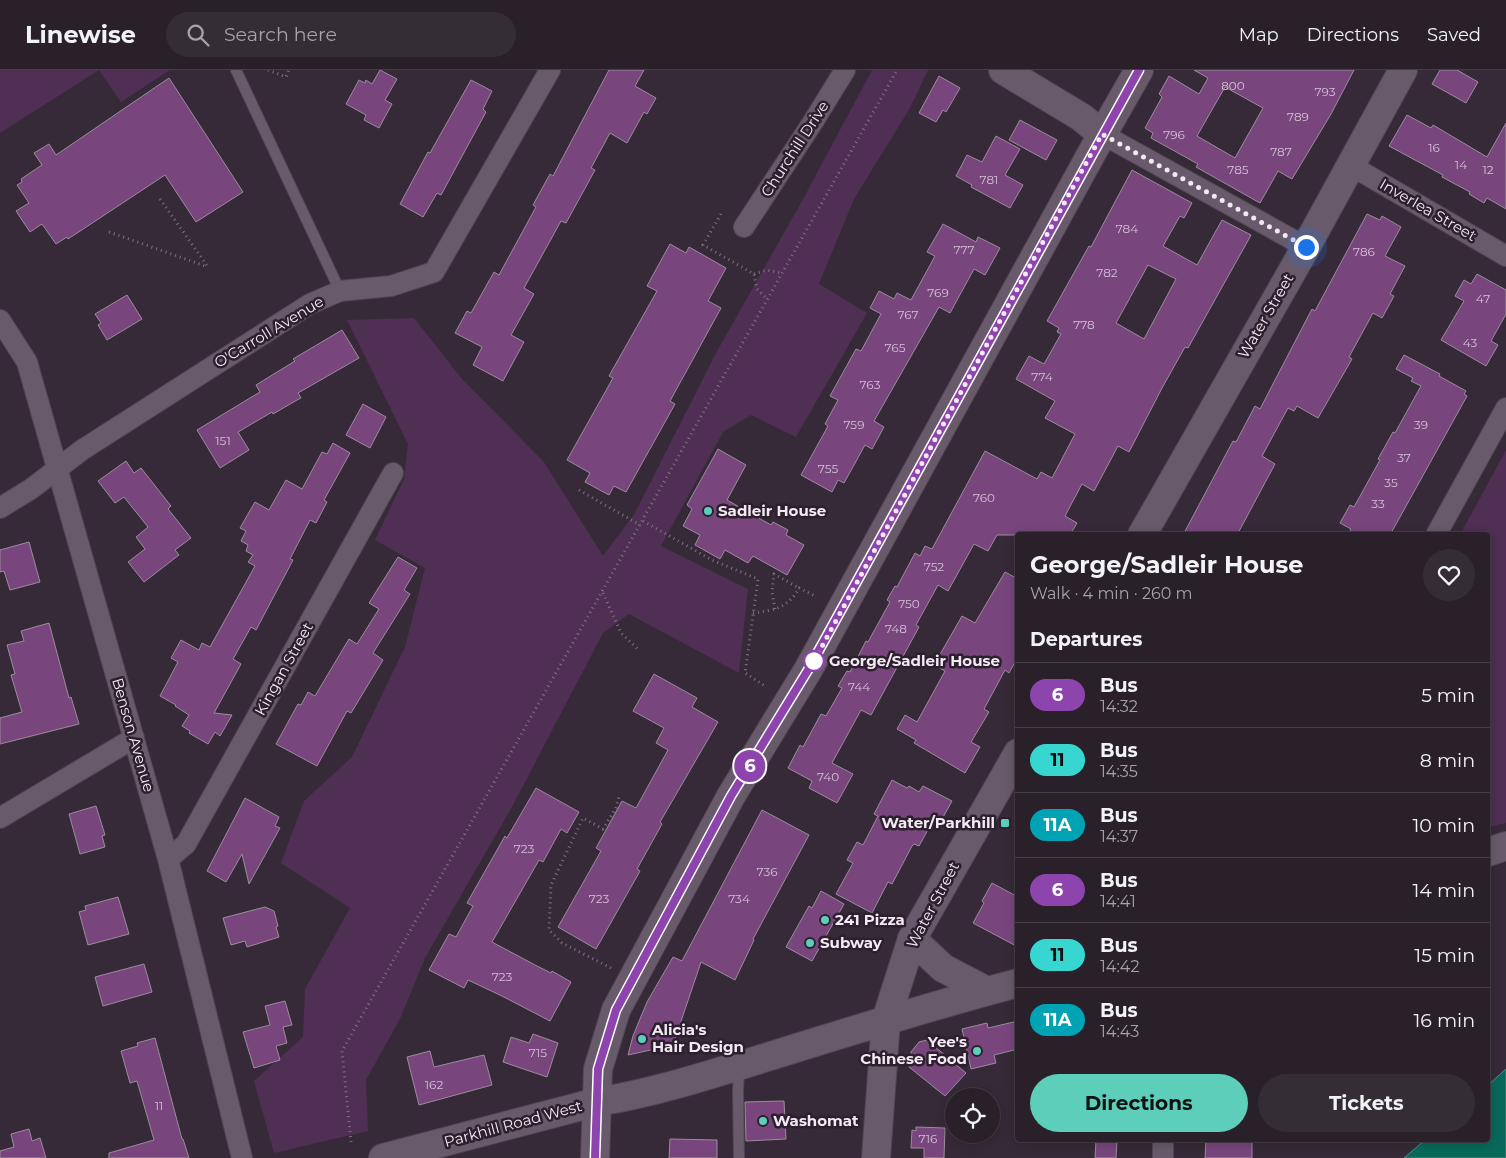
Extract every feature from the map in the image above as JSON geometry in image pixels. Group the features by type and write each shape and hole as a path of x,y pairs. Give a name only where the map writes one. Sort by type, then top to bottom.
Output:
{"main road":[{"path":"1003,70 1081,117 1102,134"},
{"path":"595,1158 598,1069 616,1010 731,796 808,670 1139,70"},
{"name":"Water Street","path":"1144,532 1306,247 1403,70"},
{"name":"Water Street","path":"876,1158 886,1020 912,939 1015,759"},
{"path":"1490,851 1506,846"},
{"path":"912,939 943,968 987,991"},
{"name":"Parkhill Road West","path":"383,1158 597,1102 622,1098 1015,984"}],"street":[{"name":"O'Carroll Avenue","path":"0,508 58,470 82,450 310,304 340,291 391,286 434,272 550,70"},
{"name":"Churchill Drive","path":"744,227 813,122 844,70"},
{"path":"1102,134 1306,247"},
{"name":"Inverlea Street","path":"1350,165 1506,256"},
{"name":"Benson Avenue","path":"0,320 28,362 168,859 242,1158"},
{"path":"1438,532 1506,408"},
{"name":"Kingan Street","path":"168,859 186,844 394,473"},
{"path":"0,818 134,738"},
{"path":"1163,1142 1163,1158"}],"lane":[{"path":"236,70 340,291"},
{"path":"739,1065 739,1158"}],"path":[{"path":"268,70 286,77 289,70"},
{"path":"351,1142 342,1051 897,70"},
{"path":"109,232 208,267 160,199"},
{"path":"721,214 703,245 754,274 767,270 782,273"},
{"path":"754,274 756,289 767,299"},
{"path":"580,490 640,525"},
{"path":"642,521 712,560 758,579 745,673 765,686"},
{"path":"776,610 772,592 774,574 815,596"},
{"path":"753,613 776,610 793,598 799,588"},
{"path":"602,593 621,633 640,651"},
{"path":"611,968 562,943 549,930 551,886 583,818 603,829 616,808 619,797"}],"shaded area":[{"path":"0,70 99,70 0,133"},
{"path":"99,70 170,70 121,102"},
{"path":"872,70 928,70 910,108 854,199 819,284 867,313 796,437 751,415 723,432 661,546 748,589 739,673 629,614 603,633 513,805 425,958 401,1017 366,1080 368,1131 274,1153 254,1081 303,1037 305,989 350,908 281,863 304,801 352,757 405,647 425,568 375,540 404,479 408,444 347,320 414,318 462,379 544,462 603,556 635,513 716,353 802,201"},
{"path":"1506,450 1506,823 1490,827 1490,532 1462,532"},
{"path":"1506,1069 1506,1158 1404,1158 1423,1142 1490,1142 1490,1083"}],"building":[{"path":"380,70 397,79 385,100 392,104 379,128 364,120 366,115 346,104 359,80 365,83 366,80 372,84"},
{"path":"609,70 644,70 635,86 656,98 647,114 644,112 627,143 610,133 591,168 595,170 566,223 561,221 524,288 534,294 511,335 524,342 503,381 473,365 482,347 455,333 467,311 471,313 494,272 499,275 536,207 533,205 550,174 553,176"},
{"path":"1194,70 1354,70 1331,114 1292,179 1278,171 1260,203 1196,167 1198,164 1151,138 1153,133 1145,128 1162,97 1159,94 1169,76 1199,94 1208,78","holes":["1225,87 1263,108 1235,158 1197,136"]},
{"path":"1440,70 1457,70 1478,82 1466,103 1432,84"},
{"path":"939,76 960,88 946,112 943,110 936,122 919,113"},
{"path":"169,78 243,192 196,222 165,175 68,239 67,237 56,244 42,224 30,232 16,211 29,203 17,185 22,182 21,179 42,165 34,153 49,144 56,155"},
{"path":"471,80 492,91 483,109 486,112 441,195 437,193 423,217 400,204 428,152 430,153"},
{"path":"1407,115 1431,128 1433,125 1487,157 1506,123 1506,209 1487,198 1484,203 1469,194 1470,192 1442,177 1443,175 1389,146"},
{"path":"1020,120 1057,140 1046,160 1009,140"},
{"path":"996,136 1020,149 1005,175 1023,185 1010,208 971,187 972,185 956,176 967,155 982,162"},
{"path":"1132,170 1192,203 1184,218 1180,216 1163,246 1197,265 1222,220 1251,235 1188,348 1185,347 1129,452 1118,446 1094,491 1082,484 1065,516 1077,523 1072,532 1015,532 1015,535 997,535 988,551 974,544 948,591 938,585 916,625 919,627 871,715 861,710 832,763 853,774 837,803 809,788 812,781 788,768 800,745 803,747 821,714 826,716 842,688 838,686 847,671 850,672 866,641 868,642 890,602 887,600 895,586 897,587 915,553 920,556 925,546 932,549 985,451 1037,479 1041,472 1052,478 1075,434 1045,418 1055,401 1016,379 1029,356 1044,364 1061,334 1057,332 1059,328 1047,321 1089,246 1091,247","holes":["1148,265 1176,279 1144,339 1116,323"]},
{"path":"1367,214 1380,220 1382,216 1401,227 1385,256 1405,266 1390,294 1394,296 1382,318 1373,313 1349,357 1352,359 1318,418 1297,406 1294,411 1288,408 1262,456 1275,464 1239,532 1185,532 1233,441 1236,442 1255,406 1260,409 1312,309 1315,311"},
{"path":"943,224 976,242 978,237 1000,248 985,275 974,269 950,313 939,307 874,421 884,427 872,449 865,445 844,483 838,480 832,492 801,475 828,426 825,424 838,400 830,396 856,349 861,351 881,314 870,308 879,291 894,299 897,293 911,300 935,256 927,252"},
{"path":"670,244 686,253 689,247 726,268 708,301 721,308 670,401 675,404 626,492 614,486 609,495 585,482 590,473 567,460 613,378 609,376 657,291 647,286"},
{"path":"1477,274 1506,290 1506,314 1491,341 1498,345 1486,366 1441,340 1464,301 1455,296 1464,280 1471,284"},
{"path":"127,295 142,319 107,340 98,325 101,323 95,314"},
{"path":"342,330 359,358 298,393 301,398 238,432 249,450 220,468 197,430 260,392 256,385 295,361 293,359"},
{"path":"1404,355 1440,374 1439,376 1466,391 1464,394 1467,396 1392,532 1350,532 1351,529 1340,523 1350,505 1354,507 1380,460 1378,459 1421,386 1411,381 1413,378 1396,369"},
{"path":"363,404 386,417 370,448 346,435"},
{"path":"333,443 350,453 324,500 327,502 316,523 310,520 290,559 293,560 256,630 251,627 233,659 241,664 214,713 232,715 220,736 215,732 208,744 189,733 190,731 182,726 189,715 160,696 178,662 171,658 181,640 199,650 202,643 210,647 255,566 248,562 253,555 246,551 248,545 241,541 246,531 240,528 255,502 269,510 286,480 302,489 322,452 327,454"},
{"name":"Sadleir House","path":"718,449 746,465 727,500 771,525 773,522 788,530 786,535 804,545 787,575 753,556 748,563 725,550 720,559 695,545 700,535 683,526 692,509 687,505"},
{"path":"126,461 134,473 141,468 171,506 168,509 191,538 175,550 179,555 144,582 128,562 145,549 136,537 148,527 124,497 115,503 98,481"},
{"path":"29,542 40,582 10,590 4,571 0,572 0,550"},
{"path":"398,557 417,568 404,590 410,594 373,653 383,660 351,713 347,711 317,766 276,744 298,704 301,705 308,692 315,696 349,639 357,644 379,609 369,603"},
{"path":"1005,572 1015,577 1015,662 1009,673 1005,670 984,709 989,712 971,742 980,747 965,773 914,743 916,740 897,729 905,715 917,722 945,671 934,665 962,616 975,623"},
{"path":"49,623 69,698 71,697 79,724 0,744 0,718 22,712 11,675 15,674 7,645 24,641 21,631"},
{"path":"654,674 697,698 692,707 718,722 660,822 662,824 637,869 640,871 596,949 558,927 601,851 596,848 622,801 636,808 668,750 656,743 664,728 633,711"},
{"path":"892,780 919,792 923,786 952,801 941,821 935,817 919,846 914,844 912,846 892,884 888,882 872,913 836,894 853,863 847,860 857,842 863,845 878,816 874,814"},
{"path":"536,788 579,812 567,833 561,829 543,862 539,860 492,942 571,982 550,1021 468,980 464,988 429,970 449,934 456,937 473,906 467,903 505,836 507,838"},
{"path":"245,798 279,817 275,826 280,828 249,884 242,854 226,882 207,871"},
{"path":"96,806 105,835 102,836 105,847 80,854 69,814"},
{"path":"762,810 809,835 753,939 735,980 701,962 673,1045 628,1055 633,1036 647,1002 673,957 682,961"},
{"path":"992,883 1015,895 1015,945 973,923 984,903 982,901"},
{"path":"821,891 844,904 812,961 786,947 809,906 812,908"},
{"path":"118,897 129,934 88,945 79,912 86,910 85,906"},
{"path":"265,907 274,911 279,937 247,947 245,941 231,945 223,918"},
{"path":"144,964 152,992 103,1006 95,977"},
{"path":"285,1001 292,1025 283,1027 287,1043 276,1046 280,1060 254,1068 243,1032 270,1025 265,1006"},
{"path":"1015,1022 1015,1050 994,1055 996,1063 971,1069 962,1029 987,1023 988,1028"},
{"path":"533,1034 558,1043 547,1077 503,1062 511,1037 529,1043"},
{"path":"155,1038 182,1139 189,1158 109,1158 109,1153 154,1140 137,1081 130,1083 121,1051 138,1046 137,1043"},
{"path":"927,1040 966,1073 952,1088 945,1088 945,1096 909,1067 911,1052 919,1042"},
{"path":"430,1051 434,1067 484,1055 492,1085 419,1105 407,1057"},
{"name":"Washomat","path":"784,1101 786,1139 746,1141 745,1102"},
{"path":"916,1127 945,1128 944,1158 924,1158 924,1148 911,1148 912,1130 916,1131"},
{"path":"29,1129 32,1141 40,1138 46,1158 0,1158 0,1151 14,1147 11,1134"},
{"path":"670,1139 717,1140 717,1158 669,1158"},
{"path":"1096,1142 1117,1142 1116,1158 1095,1158"},
{"path":"1206,1142 1252,1142 1252,1158 1205,1158"}],"bus line":[{"name":"6","path":"595,1158 598,1069 616,1010 731,796 808,670 1139,70"}],"place":[{"name":"Sadleir House","path":"708,511"},
{"name":"George/Sadleir House","path":"814,661"},
{"name":"Water/Parkhill","path":"1005,823"},
{"name":"241 Pizza","path":"825,920"},
{"name":"Subway","path":"810,943"},
{"name":"Alicia's Hair Design","path":"642,1039"},
{"name":"Yee's Chinese Food","path":"977,1051"},
{"name":"Washomat","path":"763,1121"}],"route":[{"path":"814,661 1102,134 1306,247"}]}
